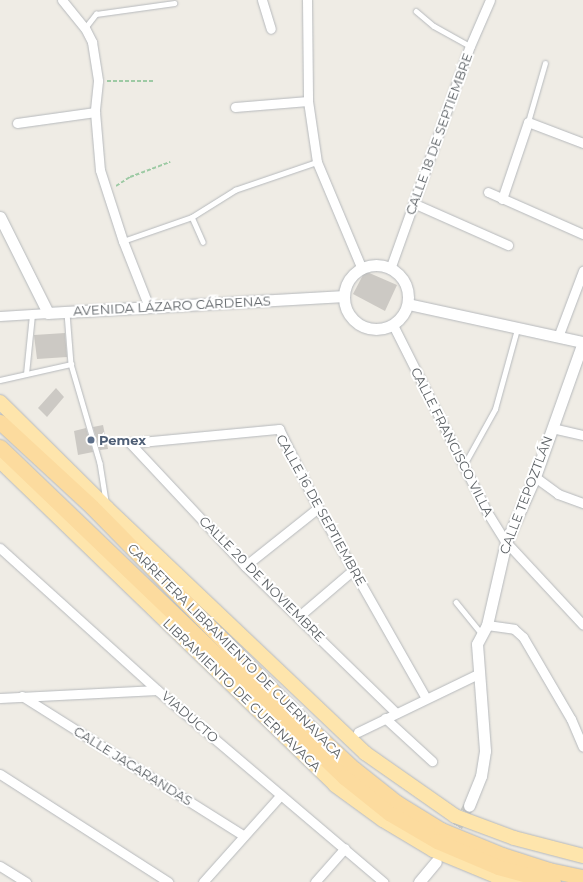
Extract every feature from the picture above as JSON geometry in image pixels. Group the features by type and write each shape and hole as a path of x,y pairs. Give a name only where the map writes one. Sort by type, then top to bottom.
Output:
{"highway":[{"name":"CARRETERA LIBRAMIENTO DE CUERNAVACA","path":"0,422 92,507 301,720 354,769 398,802 441,830 502,855 549,870 583,877"},
{"name":"CARRETERA LIBRAMIENTO DE CUERNAVACA","path":"0,447 292,729 344,777 378,804 437,841 498,867 553,882"}],"main road":[{"path":"0,402 107,508 365,753 412,788 455,816 514,838 583,856"},
{"name":"LIBRAMIENTO DE CUERNAVACA","path":"0,461 336,784 382,820 432,850 496,876 517,882"}],"street":[{"path":"62,0 85,28 97,60 98,81 95,112 100,170 123,241 150,307"},
{"path":"262,0 271,29"},
{"path":"307,0 308,101 317,162 362,269"},
{"name":"CALLE 18 DE SEPTIEMBRE","path":"390,269 470,46 488,1"},
{"path":"235,107 308,101"},
{"path":"17,123 95,112"},
{"path":"502,200 528,122 583,143"},
{"path":"488,192 502,200 583,234"},
{"path":"414,203 508,245"},
{"path":"0,217 48,313"},
{"path":"381,266 390,269 405,283 408,304 402,316 392,325 376,329 360,325 348,313 344,296 350,280 362,269 381,266"},
{"path":"558,337 583,271"},
{"name":"AVENIDA LÁZARO CÁRDENAS","path":"0,316 344,296"},
{"path":"408,304 583,342"},
{"name":"CALLE FRANCISCO VILLA","path":"392,325 463,466 506,542 583,625"},
{"name":"CALLE TEPOZTLÁN","path":"469,806 480,776 485,751 485,723 478,674 477,644 484,630 506,542 535,477 583,342"},
{"path":"552,428 583,435"},
{"name":"CALLE 16 DE SEPTIEMBRE","path":"130,443 279,429 318,508 426,698"},
{"name":"CALLE 20 DE NOVIEMBRE","path":"130,443 245,566 396,713"},
{"path":"535,477 558,494 583,503"},
{"path":"245,566 318,508"},
{"name":"VIADUCTO","path":"0,548 158,690 280,796 345,848 383,882"},
{"path":"298,616 353,570"},
{"path":"484,630 514,629 523,636 571,720 583,747"},
{"path":"358,732 478,674"},
{"path":"0,698 158,690"},
{"name":"CALLE JACARANDAS","path":"22,696 244,836"},
{"path":"385,718 432,761"},
{"path":"0,774 168,882"},
{"path":"204,882 280,796"},
{"path":"315,882 345,848"},
{"path":"419,882 436,862"},
{"path":"0,866 26,882"}],"lane":[{"path":"85,28 96,14 174,3"},
{"path":"416,11 434,26 470,46"},
{"path":"528,122 545,64"},
{"path":"123,241 192,217 236,190 317,162"},
{"path":"192,217 203,242"},
{"path":"67,313 71,364 100,463 107,508"},
{"path":"26,374 32,315"},
{"path":"463,466 495,409 518,327"},
{"path":"0,380 71,364"},
{"path":"456,602 484,630"}],"path":[{"path":"98,81 155,81"},
{"path":"106,192 130,177 170,162"}],"building":[{"path":"367,272 397,285 385,311 353,294 363,275"},
{"path":"65,333 67,357 37,359 34,335"},
{"path":"56,388 64,397 47,417 38,408"},
{"path":"103,425 108,449 100,450 93,427"},
{"path":"86,428 93,452 78,455 74,431"}],"tunnel":[{"path":"449,840 469,806"}],"place":[{"name":"Pemex","path":"91,440"}]}
